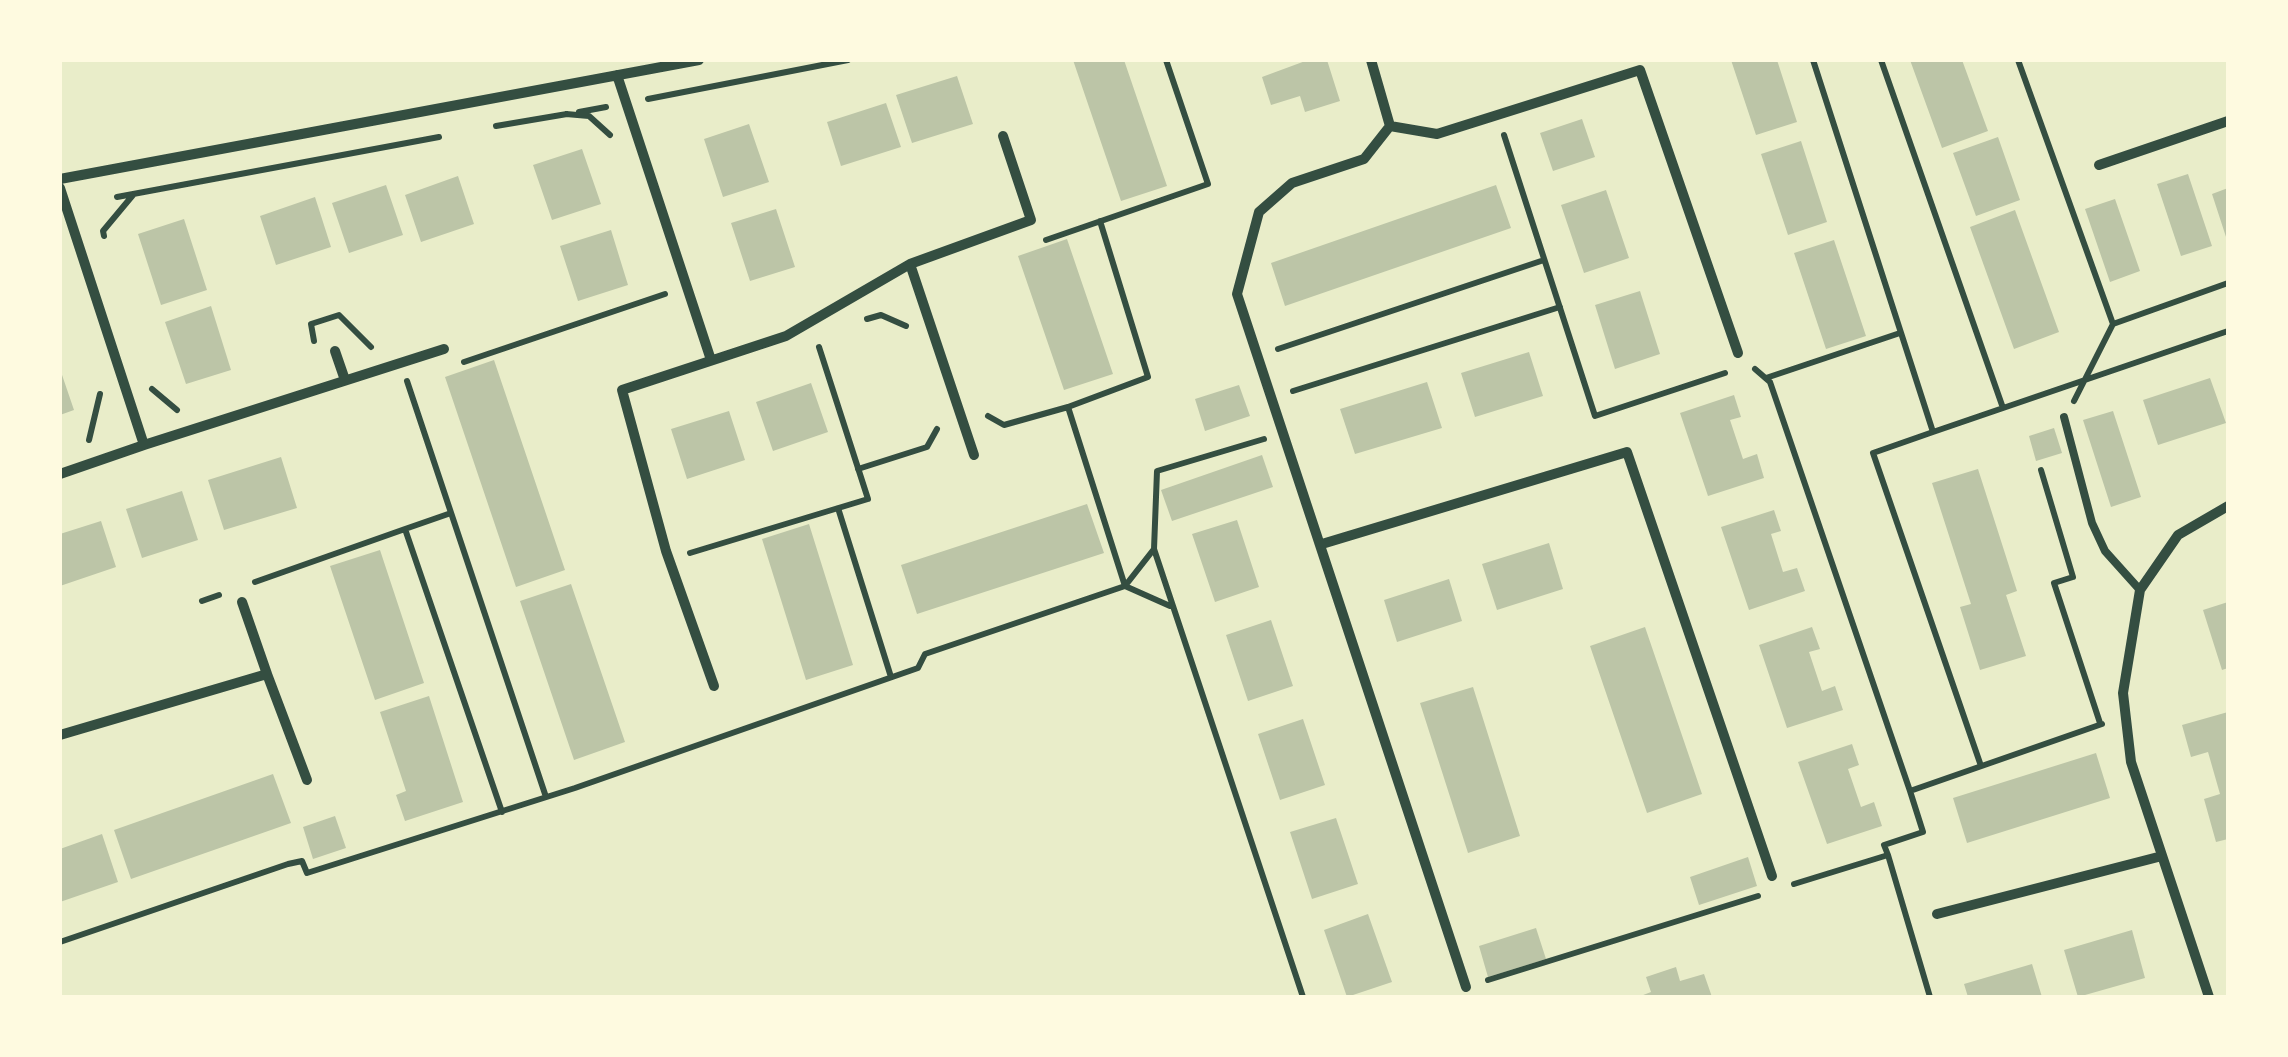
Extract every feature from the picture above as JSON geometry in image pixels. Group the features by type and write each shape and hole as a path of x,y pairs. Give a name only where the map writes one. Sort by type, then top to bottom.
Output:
{"street":[{"path":"60,180 699,60"},
{"path":"1371,60 1390,126"},
{"path":"1390,126 1437,134 1640,70 1738,352"},
{"path":"617,76 710,360"},
{"path":"2099,165 2228,121"},
{"path":"1390,126 1364,158 1292,183 1259,212 1238,294 1466,987"},
{"path":"714,686 666,551 622,390 786,336 910,264 1031,220 1003,136"},
{"path":"60,188 144,445"},
{"path":"910,264 974,456"},
{"path":"60,474 444,349"},
{"path":"335,351 344,380"},
{"path":"1322,544 1627,452 1772,876"},
{"path":"2208,997 2131,762 2123,693 2140,590 2178,535 2228,506"},
{"path":"242,602 307,780"},
{"path":"60,735 266,674"},
{"path":"1936,914 2162,856"}],"lane":[{"path":"2064,418 2092,523 2105,551 2140,590"}],"path":[{"path":"494,126 848,60"},
{"path":"1042,242 1208,184 1166,60"},
{"path":"1813,60 1933,432"},
{"path":"1881,60 2003,408"},
{"path":"2018,60 2113,324"},
{"path":"1498,114 1594,416 1749,365 1766,378 1923,832 1884,844 1930,997"},
{"path":"66,206 455,134"},
{"path":"106,247 102,230 133,194"},
{"path":"1068,407 1148,377 1100,221"},
{"path":"1258,356 1544,260"},
{"path":"2064,418 2113,324 2228,284"},
{"path":"1273,398 1560,308"},
{"path":"864,320 881,314 907,327 914,344"},
{"path":"317,354 311,324 339,315 376,350"},
{"path":"1981,766 1873,452 2228,331"},
{"path":"1766,378 1900,333"},
{"path":"800,352 834,336"},
{"path":"462,345 466,361"},
{"path":"684,536 690,553 868,499 818,346"},
{"path":"74,446 88,441 96,422 99,380"},
{"path":"142,380 185,416"},
{"path":"407,381 546,797"},
{"path":"858,469 927,446 938,431 934,414"},
{"path":"1284,433 1157,471 1154,549 1303,997"},
{"path":"2041,470 2073,577 2054,584 2100,725"},
{"path":"838,508 891,677"},
{"path":"202,601 451,513"},
{"path":"405,529 502,812"},
{"path":"1154,549 1125,586 1171,606"},
{"path":"1910,791 2106,722 2108,738"},
{"path":"1777,890 1888,855"},
{"path":"1466,987 1760,895"}],"building":[{"path":"1073,60 1124,60 1167,186 1121,201"},
{"path":"1308,60 1327,60 1340,101 1305,112 1300,96 1271,105 1262,77"},
{"path":"1731,60 1777,60 1797,122 1756,135"},
{"path":"1910,60 1962,60 1988,131 1942,148"},
{"path":"957,76 973,124 912,143 896,95"},
{"path":"886,103 901,147 841,166 827,122"},
{"path":"1582,119 1595,157 1553,171 1540,133"},
{"path":"749,124 769,182 723,197 704,139"},
{"path":"1998,137 2020,200 1976,216 1953,153"},
{"path":"1801,141 1827,222 1788,235 1761,154"},
{"path":"582,149 601,204 552,220 533,165"},
{"path":"2188,174 2212,246 2181,256 2157,184"},
{"path":"458,176 474,224 421,242 405,195"},
{"path":"386,185 403,235 349,253 332,203"},
{"path":"1496,185 1511,228 1285,306 1271,263"},
{"path":"2228,188 2228,240 2227,240 2212,194"},
{"path":"1606,190 1629,258 1584,273 1561,205"},
{"path":"315,197 331,247 276,265 260,216"},
{"path":"2115,199 2140,271 2110,282 2085,209"},
{"path":"776,209 795,267 750,281 731,223"},
{"path":"2015,210 2059,332 2014,349 1970,227"},
{"path":"184,219 207,290 161,305 138,234"},
{"path":"611,230 628,285 578,301 560,246"},
{"path":"1067,239 1113,374 1064,390 1018,256"},
{"path":"1834,240 1866,336 1826,349 1794,253"},
{"path":"1640,291 1660,354 1615,369 1595,305"},
{"path":"211,306 231,370 186,384 165,322"},
{"path":"1529,352 1543,396 1475,417 1461,373"},
{"path":"494,360 565,570 516,587 445,377"},
{"path":"60,369 74,410 60,415"},
{"path":"2210,378 2226,423 2158,445 2143,400"},
{"path":"1427,382 1442,428 1355,454 1340,409"},
{"path":"811,383 828,432 773,451 756,402"},
{"path":"1239,385 1250,416 1205,431 1195,399"},
{"path":"1734,395 1741,417 1730,420 1743,459 1757,454 1764,478 1708,496 1680,413"},
{"path":"729,411 745,460 687,479 671,429"},
{"path":"2113,411 2141,497 2111,507 2083,420"},
{"path":"2054,428 2062,453 2036,461 2029,436"},
{"path":"1262,455 1273,487 1172,521 1161,490"},
{"path":"281,457 297,508 224,530 208,480"},
{"path":"1978,469 2017,591 2006,595 2026,656 1980,670 1960,607 1971,604 1932,483"},
{"path":"182,491 198,540 142,558 126,509"},
{"path":"1087,504 1104,553 917,614 901,565"},
{"path":"1774,510 1781,531 1771,534 1783,572 1797,568 1805,591 1749,610 1721,527"},
{"path":"1237,520 1259,587 1215,602 1192,534"},
{"path":"101,521 116,567 60,586 60,534"},
{"path":"809,524 853,665 806,680 762,539"},
{"path":"1549,543 1563,589 1497,610 1482,564"},
{"path":"380,550 424,683 375,700 330,566"},
{"path":"1449,579 1462,621 1397,642 1384,600"},
{"path":"571,584 625,742 574,760 520,601"},
{"path":"2228,602 2228,668 2222,670 2203,610"},
{"path":"1271,620 1293,686 1248,701 1226,635"},
{"path":"1645,627 1702,794 1647,813 1590,646"},
{"path":"1812,627 1820,649 1809,652 1822,691 1835,686 1843,710 1787,728 1759,645"},
{"path":"1473,687 1520,836 1468,853 1420,703"},
{"path":"429,696 463,802 405,821 396,795 406,791 380,712"},
{"path":"2228,712 2228,839 2216,842 2204,799 2220,794 2208,752 2191,757 2182,725"},
{"path":"1303,719 1325,785 1280,800 1258,734"},
{"path":"1852,744 1859,765 1848,769 1861,807 1874,802 1882,826 1827,844 1798,762"},
{"path":"2096,753 2110,798 1967,843 1953,798"},
{"path":"273,774 291,823 131,879 114,830"},
{"path":"335,816 346,848 313,859 303,827"},
{"path":"1336,818 1358,884 1312,899 1290,832"},
{"path":"102,834 118,882 60,902 60,849"},
{"path":"1748,857 1757,886 1699,905 1690,877"},
{"path":"1368,914 1392,982 1347,997 1324,930"},
{"path":"1536,928 1546,959 1488,977 1479,946"},
{"path":"2132,930 2145,978 2078,997 2064,950"},
{"path":"2032,964 2042,997 1968,997 1964,984"},
{"path":"1676,967 1680,981 1704,974 1712,997 1638,997 1651,992 1646,977"}]}
